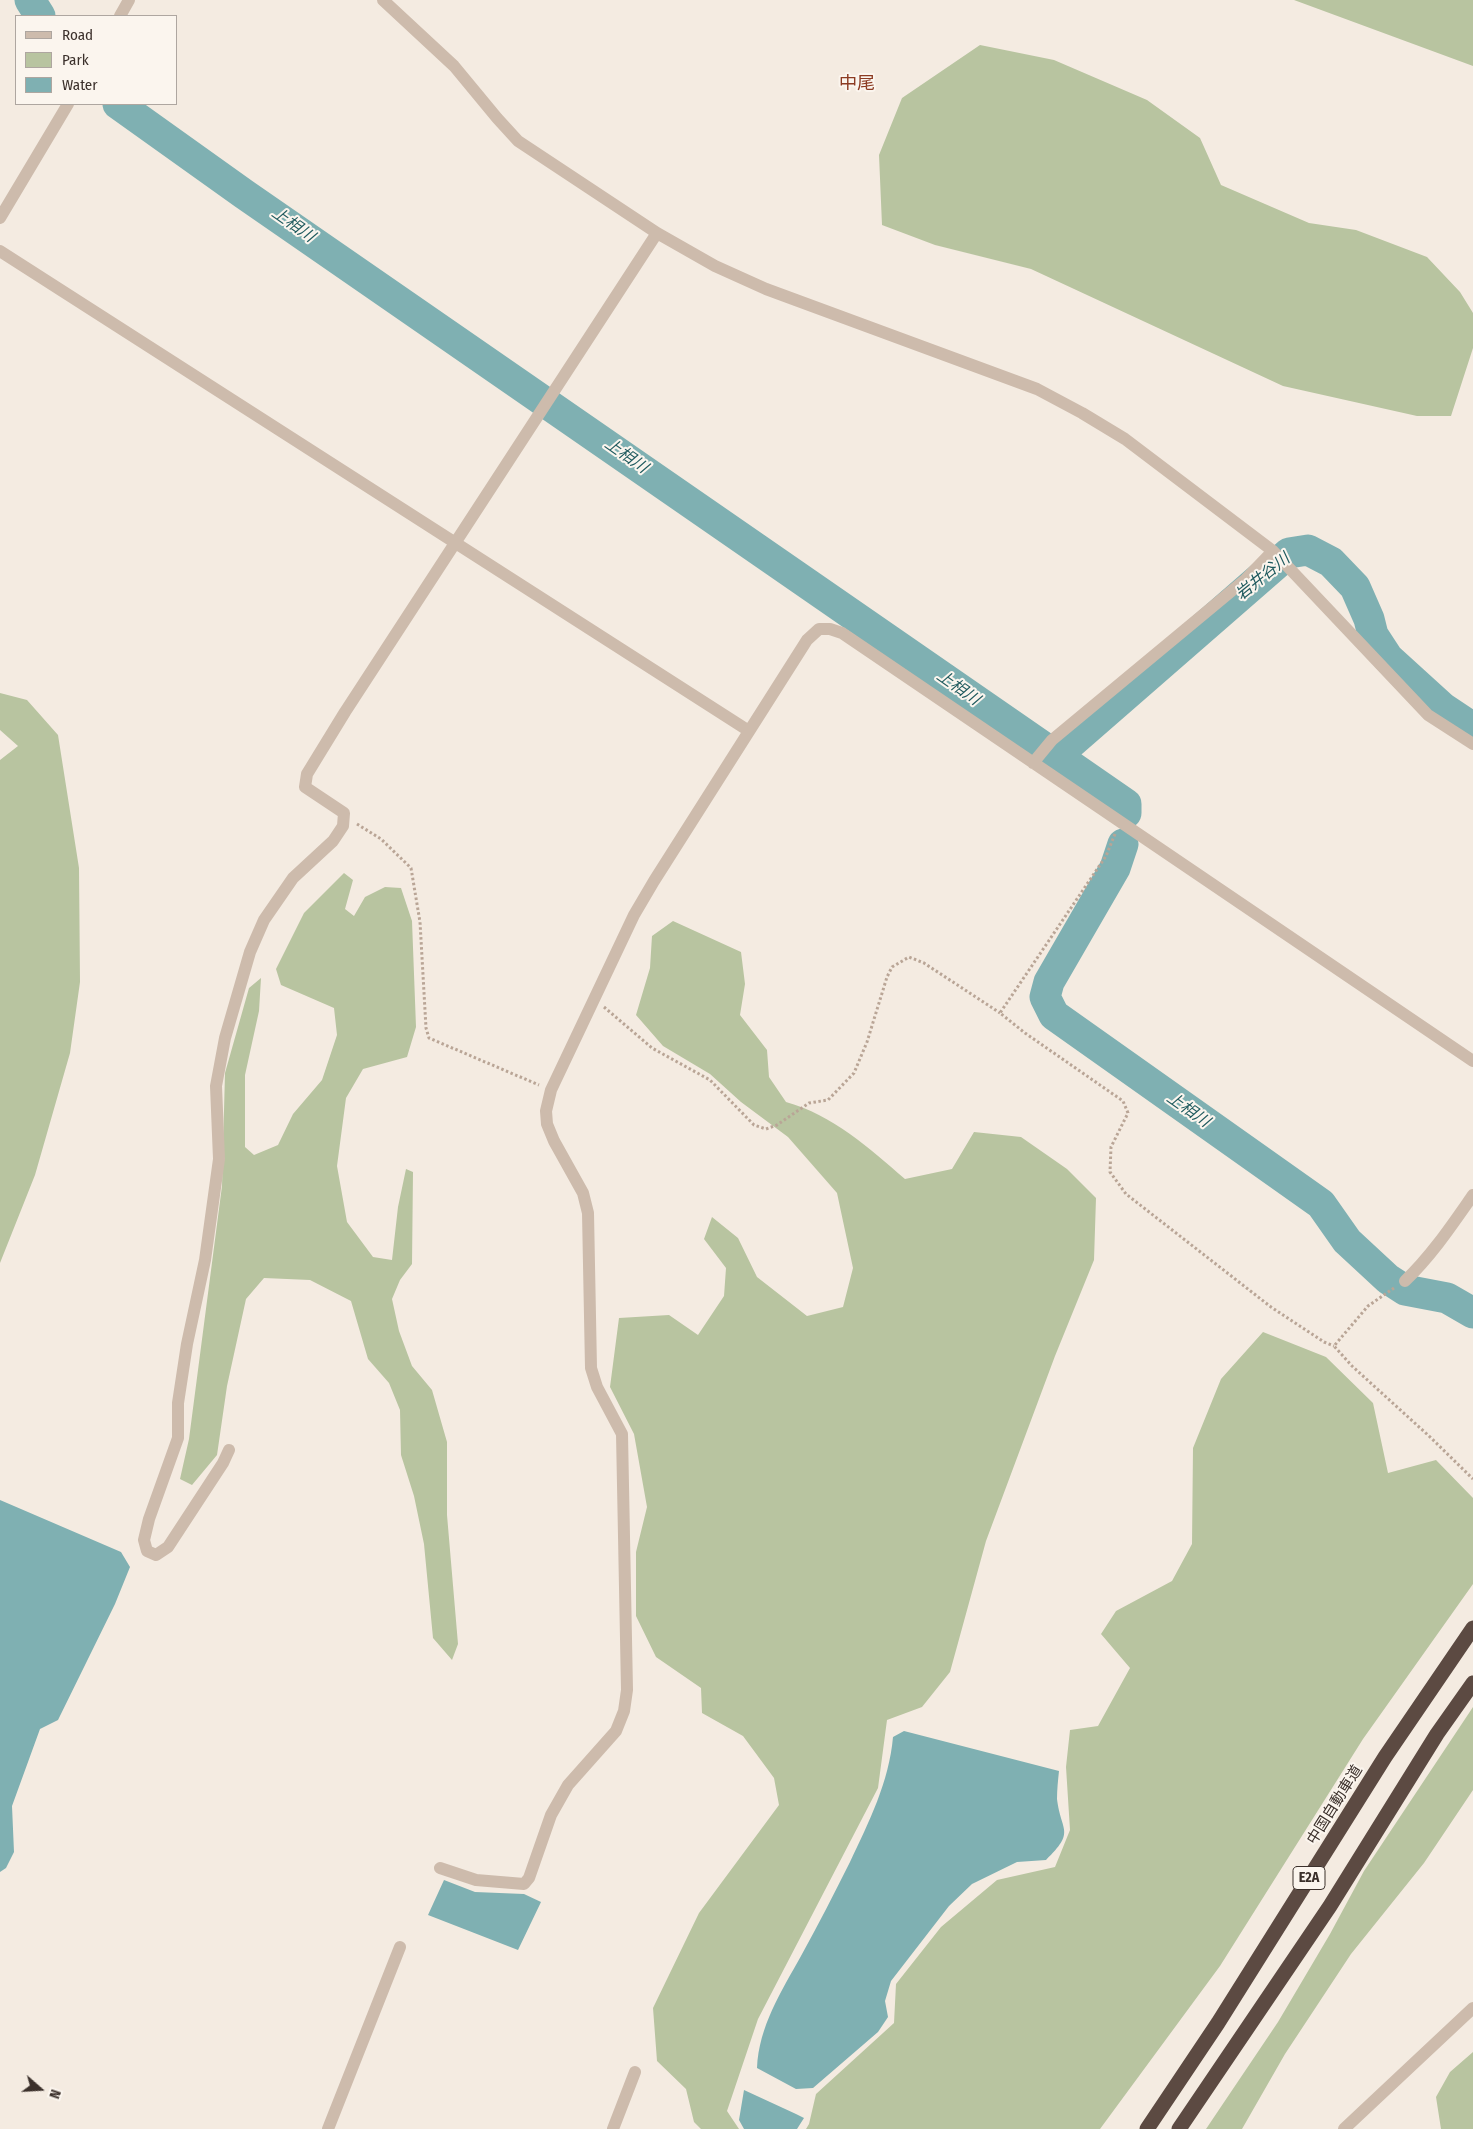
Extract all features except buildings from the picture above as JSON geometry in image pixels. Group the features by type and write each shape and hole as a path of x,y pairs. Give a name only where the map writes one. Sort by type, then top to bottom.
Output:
{"highway":[{"name":"中国自動車道","path":"1147,2129 1218,2023 1385,1757 1473,1628"},
{"name":"E2A","path":"1179,2129 1330,1906 1438,1734 1473,1683"}],"street":[{"path":"121,15 129,0"},
{"path":"383,0 454,66 518,141 658,233 715,266 766,289 1045,393 1125,440 1278,556 1428,715 1473,744"},
{"path":"0,218 67,105"},
{"path":"229,1450 223,1463 168,1547 156,1555 147,1551 144,1540 178,1438 178,1402 182,1373 205,1260 219,1159 216,1086 225,1038 250,952 264,920 294,878 333,841 343,826 344,814 305,787 307,774 345,712 658,233"},
{"path":"0,251 749,731"},
{"path":"1036,759 1052,740 1246,579 1278,556"},
{"path":"440,1868 476,1880 524,1884 529,1878 551,1815 568,1785 616,1731 624,1711 627,1681 622,1434 597,1388 591,1368 588,1213 583,1193 554,1141 547,1124 546,1111 551,1090 634,915 807,640 819,629 830,628 842,633 1036,759 1120,822 1473,1061"},
{"path":"1405,1281 1444,1237 1473,1195"},
{"path":"328,2129 400,1947"},
{"path":"1344,2129 1473,2008"},
{"path":"613,2129 635,2072"}],"path":[{"path":"1000,1013 1106,856 1120,822"},
{"path":"343,826 356,824 372,831 411,868 420,922 426,1028 429,1038 551,1090"},
{"path":"594,1000 652,1048 710,1080 754,1125 766,1129 777,1125 809,1103 828,1100 854,1073 867,1042 887,977 892,967 909,957 924,963 1000,1013 1025,1033 1124,1101 1128,1113 1111,1147 1110,1172 1126,1194 1271,1307 1324,1342 1334,1346 1352,1366 1473,1479"},
{"path":"1334,1346 1368,1306 1405,1281"}],"green space":[{"path":"1294,0 1473,0 1473,66"},
{"path":"980,45 1054,60 1147,100 1200,138 1221,185 1309,223 1356,230 1427,257 1460,292 1473,313 1473,348 1451,416 1417,416 1283,386 1031,269 935,245 882,225 879,155 902,98"},
{"path":"0,693 27,700 58,735 79,868 80,982 70,1053 35,1175 0,1263 0,760 18,746 0,730"},
{"path":"344,873 353,880 345,909 354,916 365,897 385,887 401,888 412,921 416,1027 407,1057 363,1069 346,1098 337,1166 347,1222 373,1257 392,1260 398,1207 406,1169 413,1172 412,1264 400,1280 392,1299 399,1331 412,1366 432,1390 447,1442 447,1515 458,1644 452,1660 433,1638 424,1544 414,1496 401,1455 400,1410 389,1383 368,1359 351,1301 310,1280 264,1278 246,1299 227,1386 217,1455 192,1485 180,1479 189,1439 222,1186 225,1073 249,988 261,978 259,1011 245,1075 245,1147 254,1155 278,1145 293,1114 322,1080 337,1035 334,1008 281,985 276,969 304,913"},
{"path":"673,921 741,952 745,984 740,1015 767,1050 769,1077 786,1102 819,1115 835,1124 864,1144 905,1179 952,1169 974,1132 1021,1137 1067,1169 1096,1198 1094,1260 1055,1356 986,1541 950,1672 922,1707 887,1720 878,1788 758,2019 727,2111 739,2129 701,2129 694,2122 686,2089 657,2061 653,2008 699,1913 779,1805 774,1778 743,1736 702,1713 701,1688 656,1657 636,1616 636,1552 647,1507 634,1434 610,1387 619,1318 669,1315 698,1335 724,1296 726,1268 704,1239 712,1217 738,1238 757,1277 807,1316 843,1307 853,1268 837,1193 788,1137 741,1102 710,1074 663,1046 636,1015 650,968 652,936"},
{"path":"1263,1332 1326,1357 1373,1403 1388,1473 1436,1460 1473,1498 1473,1584 1363,1739 1220,1966 1100,2129 806,2129 809,2124 816,2094 894,2023 896,1984 941,1927 997,1880 1055,1867 1070,1830 1066,1767 1070,1730 1098,1726 1130,1668 1101,1634 1116,1611 1172,1581 1192,1544 1193,1448 1221,1379"},
{"path":"1473,1707 1473,1790 1424,1863 1351,1954 1285,2054 1242,2129 1206,2129 1278,2022 1330,1934 1364,1871"},
{"path":"1473,2052 1473,2129 1441,2129 1436,2097 1450,2072"}],"water":[{"path":"0,1500 121,1552 130,1567 115,1604 58,1720 40,1729 12,1806 14,1852 6,1868 0,1872"},
{"path":"904,1731 1059,1771 1057,1799 1064,1837 1046,1860 1017,1862 972,1884 949,1906 891,1981 885,2001 888,2017 878,2032 813,2088 796,2089 757,2068 762,2038 772,2010 832,1898 871,1817 883,1786 893,1737"},
{"path":"444,1880 475,1892 524,1894 541,1902 518,1950 428,1915"},
{"path":"744,2090 804,2118 797,2129 744,2129 739,2120"}],"waterway":[{"name":"上相川","path":"30,0 39,15"},
{"name":"上相川","path":"119,105 244,194 1126,804 1126,813"},
{"name":"岩井谷川","path":"1056,756 1289,553 1308,550 1331,562 1355,587 1369,619 1373,635 1388,658 1443,708 1473,728"},
{"name":"上相川","path":"1123,844 1115,868 1049,982 1045,997 1054,1015 1321,1204 1347,1241 1388,1279 1405,1290 1447,1298 1473,1313"}],"district":[{"name":"中尾","path":"857,84"}]}
